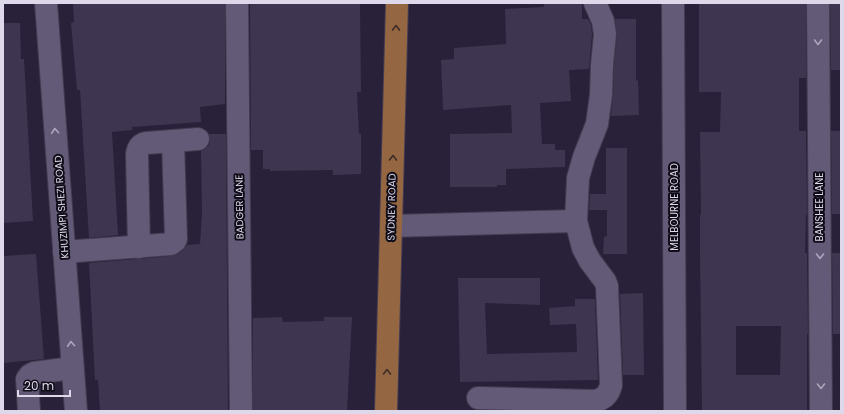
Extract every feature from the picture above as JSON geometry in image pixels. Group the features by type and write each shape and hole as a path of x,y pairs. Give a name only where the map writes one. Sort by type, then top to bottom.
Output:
{"main road":[{"name":"SYDNEY ROAD","path":"386,411 396,3"}],"street":[{"name":"KHUZIMPI SHEZI ROAD","path":"46,3 76,411"},
{"name":"BADGER LANE","path":"237,3 241,411"},
{"path":"478,398 595,401 606,396 611,385 607,286 583,248 576,221 578,178 597,124 601,95 605,34 603,21 595,3"},
{"name":"MELBOURNE ROAD","path":"673,3 675,411"},
{"name":"BANSHEE LANE","path":"818,3 821,411"},
{"path":"139,247 138,148 144,143 198,139"},
{"path":"64,252 171,244 175,241 172,141"},
{"path":"391,226 576,221"},
{"path":"29,411 26,380 28,377 34,373 72,368"}],"building":[{"path":"73,3 225,3 225,104 200,107 201,122 132,127 132,130 112,132 118,235 89,238 80,90 77,90 71,23 74,22"},
{"path":"250,3 360,3 361,92 357,92 359,134 361,134 361,174 333,175 333,170 270,171 270,169 263,169 263,150 251,150"},
{"path":"544,3 582,3 582,19 588,19 591,25 592,34 589,69 569,70 571,101 540,103 542,144 555,144 555,150 565,150 565,167 506,169 506,185 497,185 497,187 450,187 450,134 512,133 511,105 443,110 441,60 454,59 454,48 506,44 505,9 544,7"},
{"path":"699,3 806,3 806,78 799,78 799,131 806,131 807,214 805,253 807,253 807,411 702,411 700,132 720,132 721,92 699,92","holes":["736,326 781,326 780,375 736,375"]},
{"path":"830,3 841,3 841,70 831,70"},
{"path":"615,19 636,19 636,81 638,80 639,115 611,116 617,35"},
{"path":"3,23 20,23 21,59 24,59 33,221 3,223"},
{"path":"831,131 841,131 841,214 832,214"},
{"path":"209,134 226,134 228,411 100,411 98,380 95,380 89,263 172,256 178,254 187,245 200,244 202,214 201,151 209,145"},
{"path":"606,148 627,148 627,254 603,254 604,237 607,236 607,210 589,210 590,194 606,194"},
{"path":"832,253 841,253 841,334 833,334"},
{"path":"36,254 44,359 3,363 3,256"},
{"path":"458,278 540,278 540,305 485,303 487,354 577,352 576,324 550,325 549,308 575,306 575,299 595,299 598,380 460,382"},
{"path":"643,293 644,375 623,375 620,294"},
{"path":"282,317 283,322 324,321 324,317 352,317 347,411 253,411 253,318"}]}
